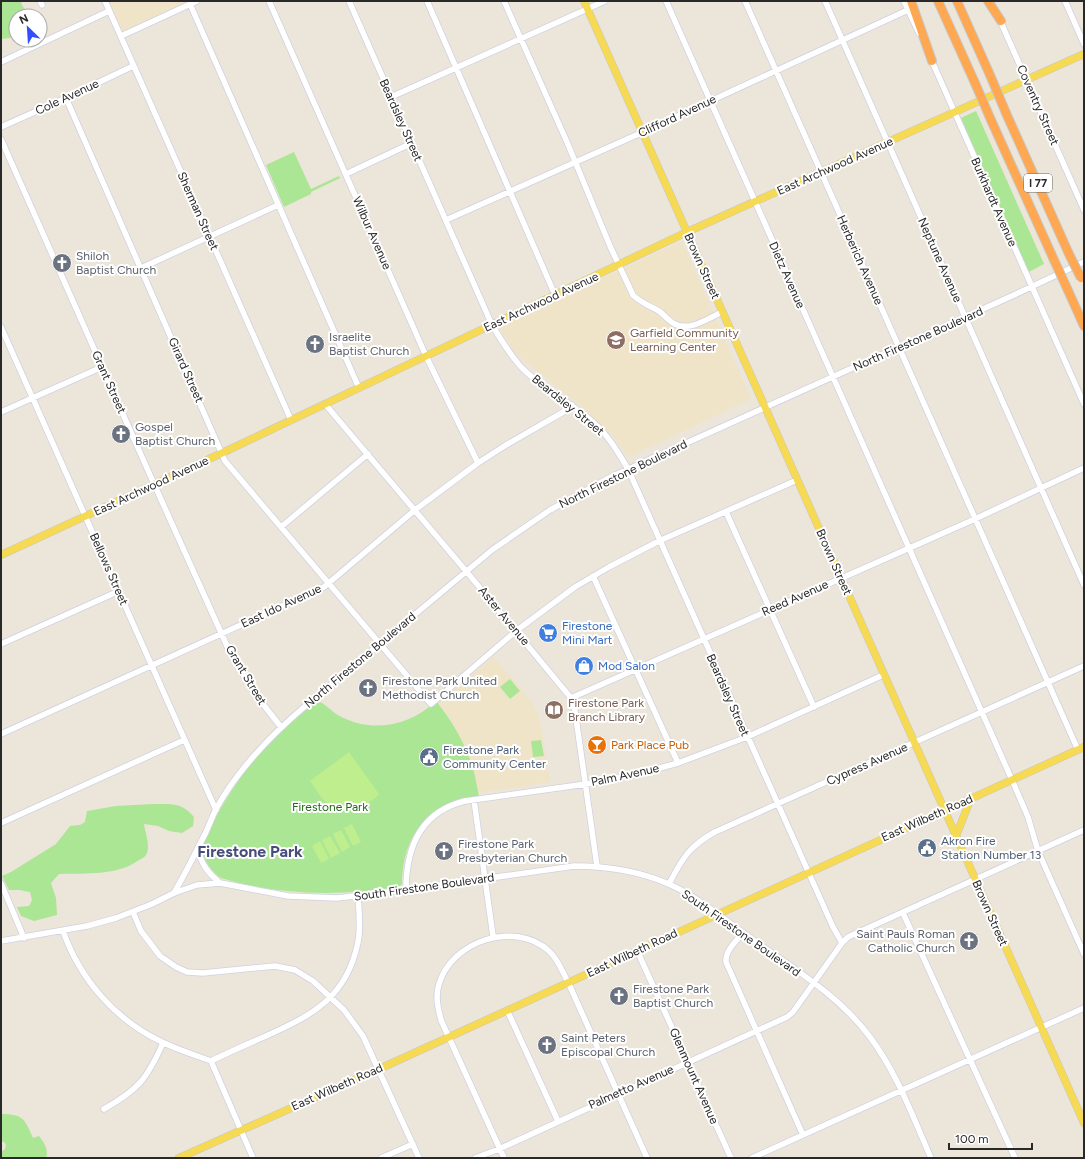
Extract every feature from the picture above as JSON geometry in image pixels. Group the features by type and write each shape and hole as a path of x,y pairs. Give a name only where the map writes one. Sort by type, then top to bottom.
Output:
{"highway":[{"path":"911,1 932,61"},
{"name":"I 77","path":"938,1 1083,323"},
{"name":"I 77","path":"957,1 1068,254 1082,280"},
{"path":"988,1 1001,21"}],"main road":[{"name":"Brown Street","path":"584,1 796,480 1084,1123"},
{"name":"East Archwood Avenue","path":"1,555 222,453 687,232 1084,54"},
{"name":"East Wilbeth Road","path":"179,1158 379,1069 717,913 1081,748"},
{"path":"956,836 971,798"}],"street":[{"name":"Sherman Street","path":"105,1 291,420"},
{"path":"121,36 197,1"},
{"name":"Wilbur Avenue","path":"269,1 426,356 478,463"},
{"name":"Beardsley Street","path":"349,1 492,325 502,342 522,367 594,423 617,450 628,469 777,804 835,931 842,943"},
{"path":"427,1 555,295"},
{"path":"504,1 575,162 594,211 633,294 639,301 660,312 674,324 682,327 690,326 722,312"},
{"path":"391,97 605,1"},
{"name":"Dietz Avenue","path":"666,1 1012,780 1028,818 1038,851 1084,954"},
{"name":"Herberich Avenue","path":"745,1 1048,682 1081,748"},
{"name":"Neptune Avenue","path":"824,1 966,317 1084,585"},
{"name":"Burkhardt Avenue","path":"904,1 1084,404"},
{"name":"Coventry Street","path":"992,1 1084,210"},
{"path":"1065,1 1084,44"},
{"path":"190,4 359,388"},
{"path":"1,62 109,10"},
{"name":"Clifford Avenue","path":"446,220 510,190 643,132 908,10"},
{"name":"Cole Avenue","path":"1,127 134,66"},
{"name":"Girard Street","path":"66,98 225,461 328,583 431,704 516,631"},
{"name":"Grant Street","path":"1,139 221,634 232,657 246,680 268,712 281,726"},
{"path":"346,174 412,143"},
{"path":"140,268 278,205"},
{"name":"North Firestone Boulevard","path":"174,893 198,849 216,810 250,759 281,726 466,570 508,538 550,510 628,469 966,317 1084,262"},
{"name":"Bellows Street","path":"1,327 216,810"},
{"path":"1,412 102,367"},
{"name":"Aster Avenue","path":"325,404 466,570 571,698 575,711 598,866"},
{"name":"East Ido Avenue","path":"1,734 318,590 415,510 478,463 572,406"},
{"path":"281,527 368,454"},
{"name":"Reed Avenue","path":"571,698 975,519 1084,468"},
{"path":"516,631 557,599 619,561 659,541 796,480"},
{"path":"726,512 814,706"},
{"path":"593,576 678,763"},
{"path":"1,644 118,591"},
{"name":"Cypress Avenue","path":"669,884 684,858 694,845 703,838 1084,666"},
{"name":"Palm Avenue","path":"406,890 407,863 412,846 420,831 433,817 461,802 585,784 645,772 678,763 747,737 884,675"},
{"path":"1,823 184,740"},
{"path":"474,800 493,936"},
{"name":"Palmetto Avenue","path":"475,1158 499,1149 790,1015 842,943 848,937 1038,851 1058,840 1084,830"},
{"path":"198,849 204,868 220,884"},
{"name":"South Firestone Boulevard","path":"1,941 86,926 133,912 160,901 174,893 196,885 220,884 288,896 327,898 406,890 560,867 598,866 633,872 669,884 717,913 814,983 839,1003 864,1030 884,1058 902,1091 932,1158"},
{"path":"1,884 24,938"},
{"path":"63,931 78,964 90,983 104,1000 131,1024 145,1034 163,1043 211,1061 296,1022 315,1011 331,997 347,972 356,950 359,927 358,896"},
{"path":"133,912 145,939 160,956 176,967 187,972 203,973 266,966 285,967 295,970 309,978 331,997 353,1020 363,1036 419,1158"},
{"path":"903,913 1015,1158"},
{"path":"743,933 728,952 726,962 804,1135"},
{"path":"504,1158 449,1037 438,1009 438,991 441,978 446,970 458,955 476,943 493,936 517,936 528,938 548,951 554,957 568,982 647,1158"},
{"name":"Glenmount Avenue","path":"638,950 731,1158"},
{"path":"752,1158 1084,1008"},
{"path":"507,1010 558,1121"},
{"path":"104,1108 126,1096 142,1081 154,1064 163,1043"},
{"path":"211,1061 254,1158"},
{"path":"380,1158 413,1144"}],"shaded area":[{"path":"105,1 197,1 121,36"},
{"name":"Garfield Community Learning Center","path":"682,241 751,399 628,457 614,437 575,401 515,353 499,327"},
{"path":"494,657 532,702 538,714 550,782 478,793 474,772 457,731 442,707 437,703"}],"green space":[{"path":"1,1 21,1 24,8 8,8 8,38 1,39"},
{"path":"976,111 1044,264 1027,273 961,118"},
{"path":"294,152 311,189 339,176 340,178 284,207 266,165"},
{"path":"510,679 520,691 510,699 500,687"},
{"name":"Firestone Park","path":"315,701 318,701 336,714 349,720 375,726 401,722 414,717 436,701 454,726 468,753 479,796 446,806 433,814 422,824 413,836 407,850 403,866 402,884 399,887 332,893 310,893 266,888 221,878 211,869 204,857 203,848 206,836 226,799 237,783 260,754 285,727"},
{"path":"541,740 544,756 533,757 531,741"},
{"path":"349,752 379,794 368,802 343,811 333,808 328,804 310,781"},
{"path":"154,804 181,806 190,812 194,817 193,826 182,833 169,831 158,826 144,824 148,847 144,857 121,869 111,871 100,873 59,874 51,883 56,898 57,915 34,921 21,916 17,907 29,906 32,900 30,892 9,890 2,876 56,844 70,826 80,825 85,822 87,811 116,806"},
{"path":"352,824 361,842 353,846 344,828"},
{"path":"341,830 350,847 342,852 333,834"},
{"path":"330,836 340,853 331,858 322,840"},
{"path":"320,841 329,859 321,863 312,846"},
{"path":"1,1114 15,1115 23,1119 33,1138 39,1136 44,1144 47,1152 46,1158 1,1158 1,1152 5,1149 6,1144 1,1140"}],"place":[{"name":"Shiloh Baptist Church","path":"62,263"},
{"name":"Garfield Community Learning Center","path":"616,340"},
{"name":"Israelite Baptist Church","path":"315,344"},
{"name":"Gospel Baptist Church","path":"121,434"},
{"name":"Firestone Mini Mart","path":"548,633"},
{"name":"Mod Salon","path":"584,666"},
{"name":"Firestone Park United Methodist Church","path":"368,688"},
{"name":"Firestone Park Branch Library","path":"554,710"},
{"name":"Park Place Pub","path":"597,745"},
{"name":"Firestone Park Community Center","path":"429,757"},
{"name":"Akron Fire Station Number 13","path":"927,848"},
{"name":"Firestone Park Presbyterian Church","path":"444,851"},
{"name":"Saint Pauls Roman Catholic Church","path":"969,941"},
{"name":"Firestone Park Baptist Church","path":"619,996"},
{"name":"Saint Peters Episcopal Church","path":"547,1045"}],"district":[{"name":"Firestone Park","path":"250,851"}]}
